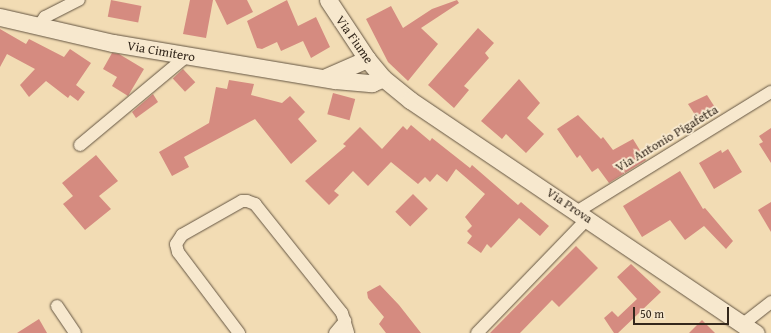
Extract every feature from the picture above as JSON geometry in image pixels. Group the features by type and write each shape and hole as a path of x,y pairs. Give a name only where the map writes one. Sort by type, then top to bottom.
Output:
{"main road":[{"name":"Via Fiume","path":"328,0 367,59 383,78"},
{"name":"Via Cimitero","path":"0,17 38,27 187,56 360,83 372,83 383,78"},
{"path":"324,77 367,59"},
{"name":"Via Prova","path":"383,78 410,100 583,215 750,329"}],"street":[{"path":"38,27 45,17 80,0"},
{"path":"80,145 187,56"},
{"name":"Via Antonio Pigafetta","path":"477,333 583,215 771,92"},
{"path":"239,333 178,252 176,244 182,235 242,201 255,204 345,321 348,333"},
{"path":"750,329 771,302"},
{"path":"57,306 75,333"},
{"path":"335,333 345,321"}],"building":[{"path":"111,0 141,6 138,23 108,17"},
{"path":"190,0 213,0 206,38 183,34"},
{"path":"215,0 247,0 253,12 227,25"},
{"path":"287,0 298,26 316,17 330,47 311,58 303,41 281,51 277,42 262,49 257,48 247,21"},
{"path":"457,0 459,3 421,28 438,44 408,81 388,62 366,19 391,6 403,28 432,9"},
{"path":"478,28 494,43 485,53 489,58 464,86 469,90 454,108 428,85"},
{"path":"0,29 26,44 29,39 64,57 70,49 91,63 76,85 85,92 78,101 70,95 68,98 46,81 29,97 20,85 35,69 7,54 0,67"},
{"path":"112,53 119,54 144,69 128,96 112,86 117,77 103,69"},
{"path":"183,69 195,82 185,92 173,79"},
{"path":"519,79 540,103 527,118 544,134 526,153 506,134 502,139 481,121"},
{"path":"229,80 254,84 251,95 282,103 290,96 305,112 298,119 317,141 291,164 255,119 184,157 189,167 172,176 159,152 209,123 216,87 227,89"},
{"path":"333,93 355,99 350,120 327,114"},
{"path":"153,94 158,102 136,118 132,112"},
{"path":"707,95 718,112 701,124 688,104"},
{"path":"578,115 601,139 603,137 613,150 633,139 646,160 609,183 598,168 592,172 580,155 577,158 557,129"},
{"path":"411,125 430,141 432,138 470,168 472,165 518,205 521,202 549,226 540,236 519,218 491,248 487,244 481,253 467,243 472,236 467,231 472,226 465,217 485,194 456,169 447,182 437,174 430,182 425,177 418,184 391,162 368,186 353,171 334,191 339,195 329,205 305,181 346,146 343,144 360,127 382,149 403,126 407,130"},
{"path":"771,128 771,163 759,144 763,142 759,136"},
{"path":"728,149 742,172 714,189 699,163 721,150 722,153"},
{"path":"96,155 118,181 99,196 111,209 85,230 63,204 73,196 62,183"},
{"path":"680,171 703,209 705,208 733,241 726,249 704,226 685,240 670,220 642,237 623,206"},
{"path":"413,194 428,209 410,227 395,212"},
{"path":"771,202 771,232 758,210"},
{"path":"576,246 598,268 559,307 552,300 520,333 490,333"},
{"path":"631,264 661,292 618,333 614,333 604,318 612,311 618,317 637,299 617,277"},
{"path":"380,285 399,305 421,333 386,333 379,324 384,317 368,298 367,292"},
{"path":"39,319 47,333 17,333"},
{"path":"702,320 715,333 689,333"}]}
